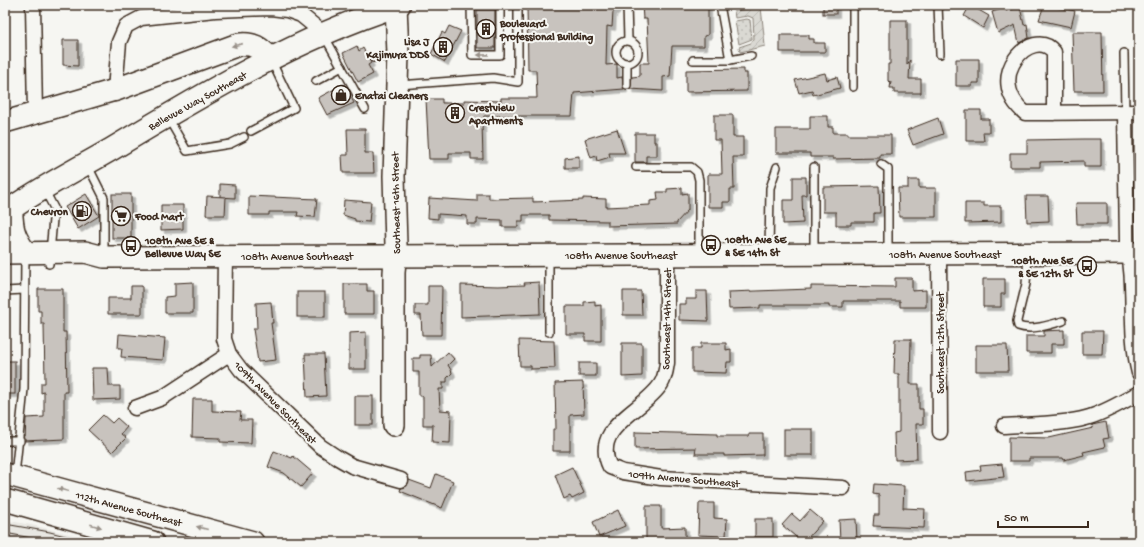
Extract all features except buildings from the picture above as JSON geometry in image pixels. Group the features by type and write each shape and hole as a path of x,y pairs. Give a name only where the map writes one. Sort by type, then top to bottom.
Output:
{"main road":[{"name":"Bellevue Way Southeast","path":"8,211 167,116 271,59 323,33 397,5"},
{"path":"115,90 237,45 247,43 259,47 271,59"},
{"path":"8,211 15,239 15,258"}],"street":[{"path":"33,5 35,113"},
{"name":"Southeast 16th Street","path":"394,425 394,273 396,255 394,176 398,54 397,5"},
{"path":"5,122 115,90 119,42 126,26 141,18 215,10 270,8 287,10 300,15 323,33"},
{"path":"1054,113 1054,52 1046,45 1037,45 1026,48 1018,54 1009,73 1008,88 1012,99 1025,113 1054,113 1132,113 1127,243 1134,253 1132,267 1136,352 1139,373"},
{"name":"108th Avenue Southeast","path":"15,258 49,258 85,264 104,257 1134,253"},
{"name":"Southeast 12th Street","path":"939,254 940,432"},
{"name":"Southeast 14th Street","path":"662,383 667,363 667,255"},
{"path":"225,256 224,339 229,354"},
{"name":"109th Avenue Southeast","path":"135,408 162,398 229,354 241,370 320,446 352,466 401,480"},
{"name":"109th Avenue Southeast","path":"662,383 652,396 620,421 613,431 605,452 610,467 623,472 661,478 843,488"},
{"path":"1004,426 1058,423 1087,418 1139,394"},
{"name":"112th Avenue Southeast","path":"10,476 253,542"},
{"path":"5,500 153,542"}],"lane":[{"path":"471,5 472,55 500,55 500,5"},
{"path":"397,85 493,78 518,82 518,5"},
{"path":"627,5 628,40"},
{"path":"720,5 730,60"},
{"path":"853,5 853,87"},
{"path":"938,5 940,54"},
{"path":"323,33 365,109"},
{"path":"628,40 636,44 639,52 636,60 627,64 618,60 615,51 619,43 628,40"},
{"path":"1124,53 1132,113"},
{"path":"374,58 398,54"},
{"path":"693,60 730,60 751,56"},
{"path":"251,131 294,108 271,59"},
{"path":"627,64 628,85"},
{"path":"316,81 342,67"},
{"path":"167,116 187,151 230,144 244,136"},
{"path":"87,164 104,198 104,257"},
{"path":"881,164 888,169 888,254"},
{"path":"636,167 687,166 691,167 696,172 699,180 699,255"},
{"path":"769,255 770,188 777,167"},
{"path":"814,167 814,254"},
{"path":"44,189 54,208 49,258"},
{"path":"1028,253 1026,284 1017,321 1018,326 1024,328 1049,326 1063,321"},
{"path":"549,332 550,255"},
{"path":"10,476 20,441 24,389 24,290 15,258"},
{"path":"5,291 24,290"},
{"path":"5,441 20,441"}],"shaded area":[{"path":"761,7 765,46 740,52 739,47 751,43 754,39 753,18 748,16 735,18 734,11"},
{"path":"750,20 752,39 739,44 735,21"},
{"path":"5,520 102,542 29,542 5,538"}],"tram line":[{"path":"5,524 50,532 88,542"},
{"path":"5,533 53,542"}],"place":[{"name":"Boulevard Professional Building","path":"486,29"},
{"name":"Lisa J Kajimura DDS","path":"443,47"},
{"name":"Enatai Cleaners","path":"341,95"},
{"name":"Crestview Apartments","path":"455,113"},
{"name":"Chevron","path":"82,211"},
{"name":"Food Mart","path":"121,216"},
{"name":"108th Ave SE & SE 14th St","path":"711,245"},
{"name":"108th Ave SE & Bellevue Way SE","path":"131,246"},
{"name":"108th Ave SE & SE 12th St","path":"1087,266"}]}
